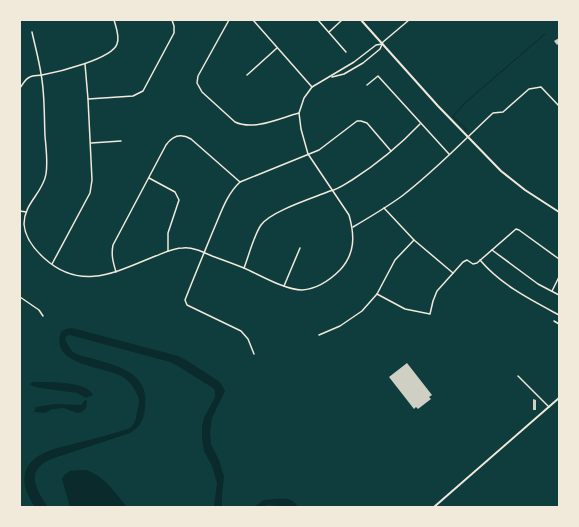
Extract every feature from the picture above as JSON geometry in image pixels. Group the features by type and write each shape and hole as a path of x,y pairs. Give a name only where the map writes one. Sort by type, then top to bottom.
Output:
{"street":[{"path":"20,88 29,77 85,64 112,52 117,45 118,40 114,20"},
{"path":"88,99 133,96 143,91 174,33 172,20"},
{"path":"230,20 198,76 197,83 202,92 235,122 242,125 254,126 299,113"},
{"path":"253,20 312,87"},
{"path":"318,20 346,52"},
{"path":"329,32 342,20"},
{"path":"361,20 468,136 511,179 559,212"},
{"path":"330,77 344,74 363,63 380,49 382,44 409,20"},
{"path":"32,32 42,75 46,174 43,184 31,201 26,212 25,230 28,239 42,257 59,270 78,276 94,277 116,272 168,251 190,248 244,268 284,286 302,290 320,285 337,272 350,257 353,227 349,215 308,154 301,129 299,113 304,98 312,87 359,58 376,45 382,44"},
{"path":"247,75 277,48"},
{"path":"52,265 90,192 92,180 91,143 85,64"},
{"path":"367,85 378,76 420,124 449,154"},
{"path":"353,227 404,195 493,113 503,112 529,89 541,87 559,106"},
{"path":"254,354 248,338 241,331 185,302 204,252 227,198 233,189 240,182 325,147 357,121 367,123 391,151"},
{"path":"244,268 260,226 266,219 274,214 336,190 373,167 420,124"},
{"path":"116,272 112,261 114,246 168,142 173,137 180,135 190,139 240,182"},
{"path":"91,143 120,141"},
{"path":"149,178 175,192 179,200 168,233 168,251"},
{"path":"384,208 414,240 453,272"},
{"path":"20,211 26,212"},
{"path":"377,294 405,309 430,314 434,296 464,260 473,264 480,260 516,230 519,230 559,258"},
{"path":"319,335 340,326 358,314 377,294 395,260 414,240"},
{"path":"284,286 300,248"},
{"path":"492,250 538,284 559,295"},
{"path":"480,260 488,270 522,295 559,316"},
{"path":"552,291 559,277"},
{"path":"20,298 39,310 42,316"},
{"path":"554,321 558,323 559,319"},
{"path":"518,376 549,407"},
{"path":"434,507 559,398"}],"water":[{"path":"72,328 178,356 220,382 225,391 212,418 210,432 211,444 219,460 224,477 222,507 214,507 217,483 212,466 204,451 202,438 204,418 215,397 215,391 213,388 170,362 70,335 66,336 65,339 73,352 114,365 132,374 138,380 143,387 145,396 144,412 139,426 130,433 45,462 35,473 35,480 39,493 48,507 35,507 27,492 24,477 26,470 36,458 44,453 60,447 128,429 135,422 139,405 139,399 136,392 126,379 115,373 81,363 63,352 59,343 61,332"},
{"path":"34,382 57,382 76,385 90,390 93,395 86,398 77,393 40,388 30,385"},
{"path":"85,400 87,401 86,408 82,412 77,413 64,408 52,409 45,413 34,412 36,407 55,404 81,405"},
{"path":"85,470 95,474 110,487 127,507 70,507 62,479 65,474 70,471"},
{"path":"264,500 291,500 298,507 267,505 262,507 254,507"}],"building":[{"path":"559,38 559,43 557,45 554,41"},
{"path":"407,363 432,395 429,397 431,399 418,409 416,407 414,409 389,377"},
{"path":"533,399 536,400 536,410 533,410"}],"waterway":[{"path":"465,131 466,129 453,117 454,115 466,102 545,34"}]}
